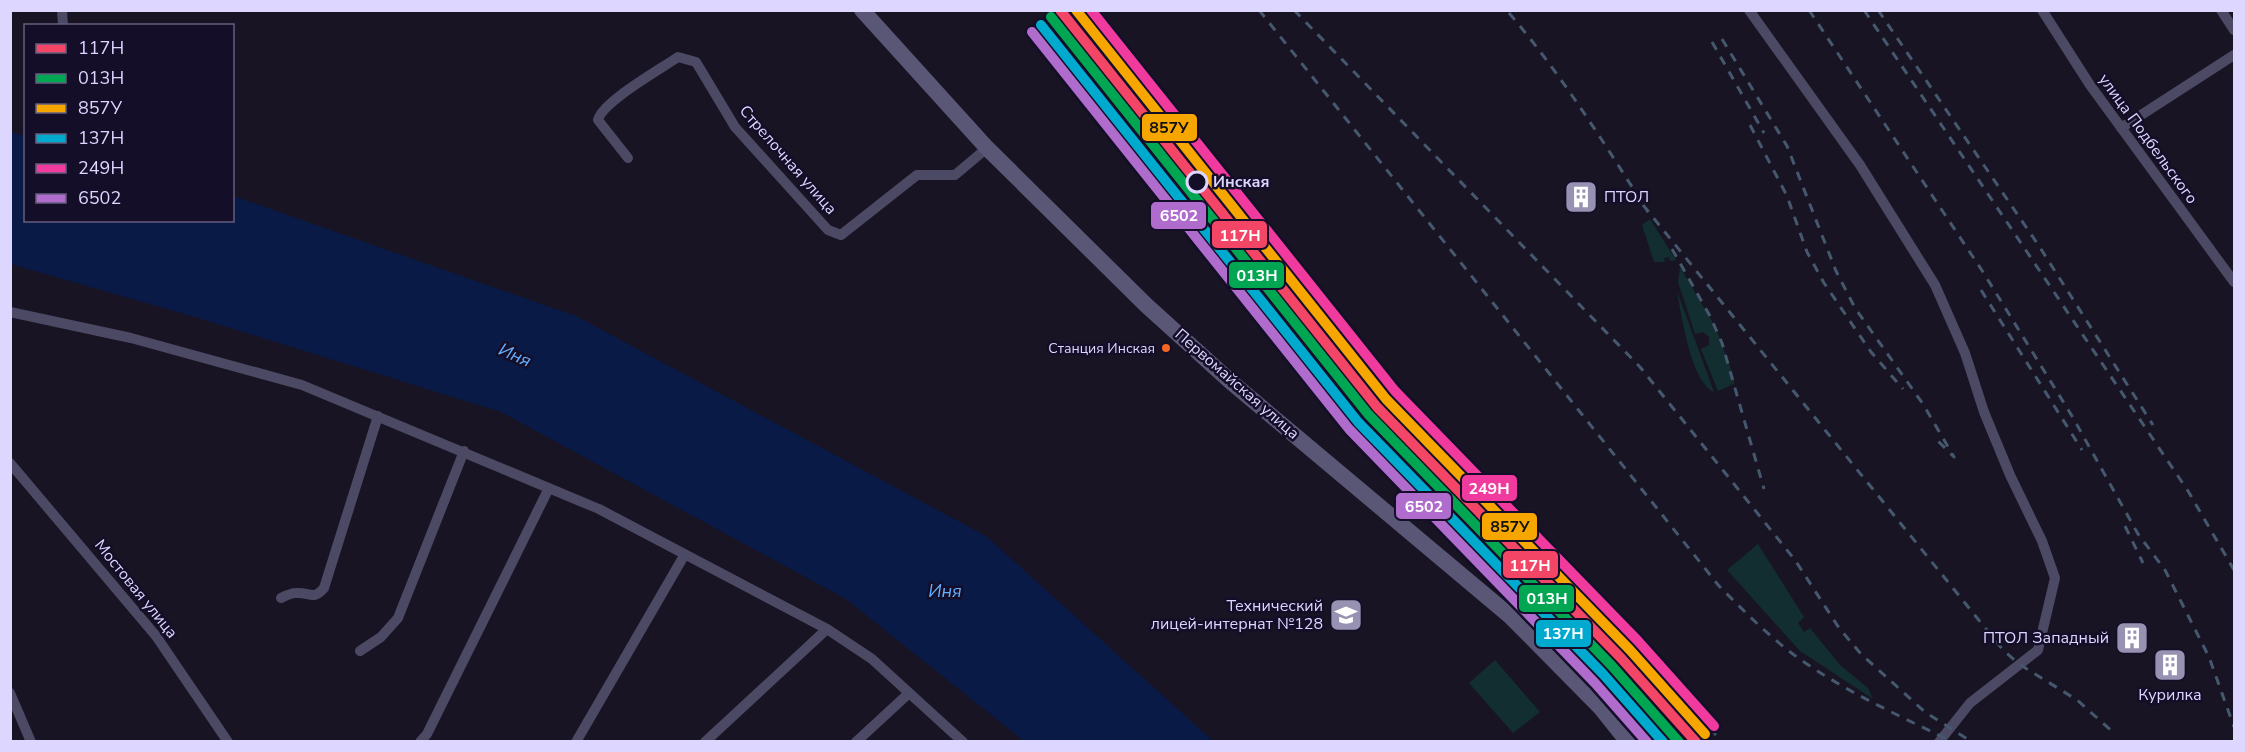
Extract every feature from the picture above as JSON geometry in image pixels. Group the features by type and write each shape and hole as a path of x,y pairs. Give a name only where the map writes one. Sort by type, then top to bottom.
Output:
{"main road":[{"name":"Первомайская улица","path":"861,10 987,148 1132,292 1230,381 1510,616 1600,707 1628,741"}],"street":[{"path":"1749,10 1860,165 1935,285 1965,353 1984,412 2010,475 2042,541 2055,578 2038,650 1970,703 1939,741"},
{"name":"улица Подбельского","path":"2042,10 2121,128 2235,282"},
{"path":"2222,10 2235,30"},
{"path":"2121,128 2235,55"},
{"name":"Стрелочная улица","path":"628,158 598,117 611,104 678,57 696,62 735,127 828,230 841,235 917,175 955,175 987,148"},
{"path":"10,312 131,338 302,385 465,451 599,509 827,629 872,659 908,694 963,741"},
{"path":"281,598 294,592 310,597 318,596 324,588 378,416"},
{"path":"360,651 381,637 398,618 465,451"},
{"name":"Мостовая улица","path":"10,463 156,636 228,741"},
{"path":"420,741 427,734 549,488"},
{"path":"576,741 685,555"},
{"path":"705,741 827,629"},
{"path":"10,693 32,741"},
{"path":"856,741 908,694"}],"green space":[{"path":"1650,219 1676,260 1670,261 1669,257 1664,258 1665,262 1654,262 1642,225"},
{"path":"1680,267 1716,328 1734,378 1734,384 1718,391 1701,349 1709,345 1709,337 1703,332 1695,334 1678,282"},
{"path":"1677,291 1714,392 1706,386 1693,362"},
{"path":"1758,544 1804,617 1798,623 1804,632 1810,628 1840,665 1868,688 1873,699 1800,651 1727,570"},
{"path":"1495,660 1540,712 1513,733 1469,683"}],"water":[{"name":"Иня","path":"10,132 24,136 24,222 234,222 234,196 576,316 986,536 1213,741 1024,741 846,599 501,412 198,318 11,264"}],"railway":[{"path":"1087,10 1312,298 1382,380 1609,610 1722,742"},
{"path":"1259,10 1719,586 1776,640 1813,668 1864,698 1953,742"},
{"path":"1294,10 1640,367 1795,560 1839,628 1861,654 1925,712 1972,742"},
{"path":"1809,10 1983,272 2072,416 2138,534 2165,570 2209,657 2234,727"},
{"path":"1864,10 2188,491 2234,570"},
{"path":"1878,10 2039,246 2153,425"},
{"path":"1509,13 1565,85 1648,212"},
{"path":"1722,39 1787,146 1836,271 1855,308 1923,404 1954,457 1933,436"},
{"path":"1712,42 1764,133"},
{"path":"1750,125 1787,196 1807,252 1824,283 1871,352 1903,389"},
{"path":"1643,205 2003,650 2019,664 2077,700 2113,732"},
{"path":"1672,249 1710,316 1722,343 1764,489"},
{"path":"1981,290 2082,450"},
{"path":"2125,526 2143,563"}],"transit line":[{"name":"117Н","path":"1060,10 1377,407 1621,658 1696,742"},
{"name":"857У","path":"1076,10 1386,399 1630,650 1705,734"},
{"name":"249Н","path":"1091,10 1395,391 1638,641 1714,726"},
{"name":"013Н","path":"1051,17 1368,414 1612,666 1679,742"},
{"name":"137Н","path":"1041,25 1358,422 1603,674 1663,742"},
{"name":"6502","path":"1032,32 1349,429 1595,683 1647,742"}],"place":[{"name":"Инская","path":"1197,182"},
{"name":"ПТОЛ","path":"1581,197"},
{"name":"Станция Инская","path":"1166,348"},
{"name":"Технический лицей-интернат №128","path":"1346,615"},
{"name":"ПТОЛ Западный","path":"2132,638"},
{"name":"Курилка","path":"2170,665"}]}
